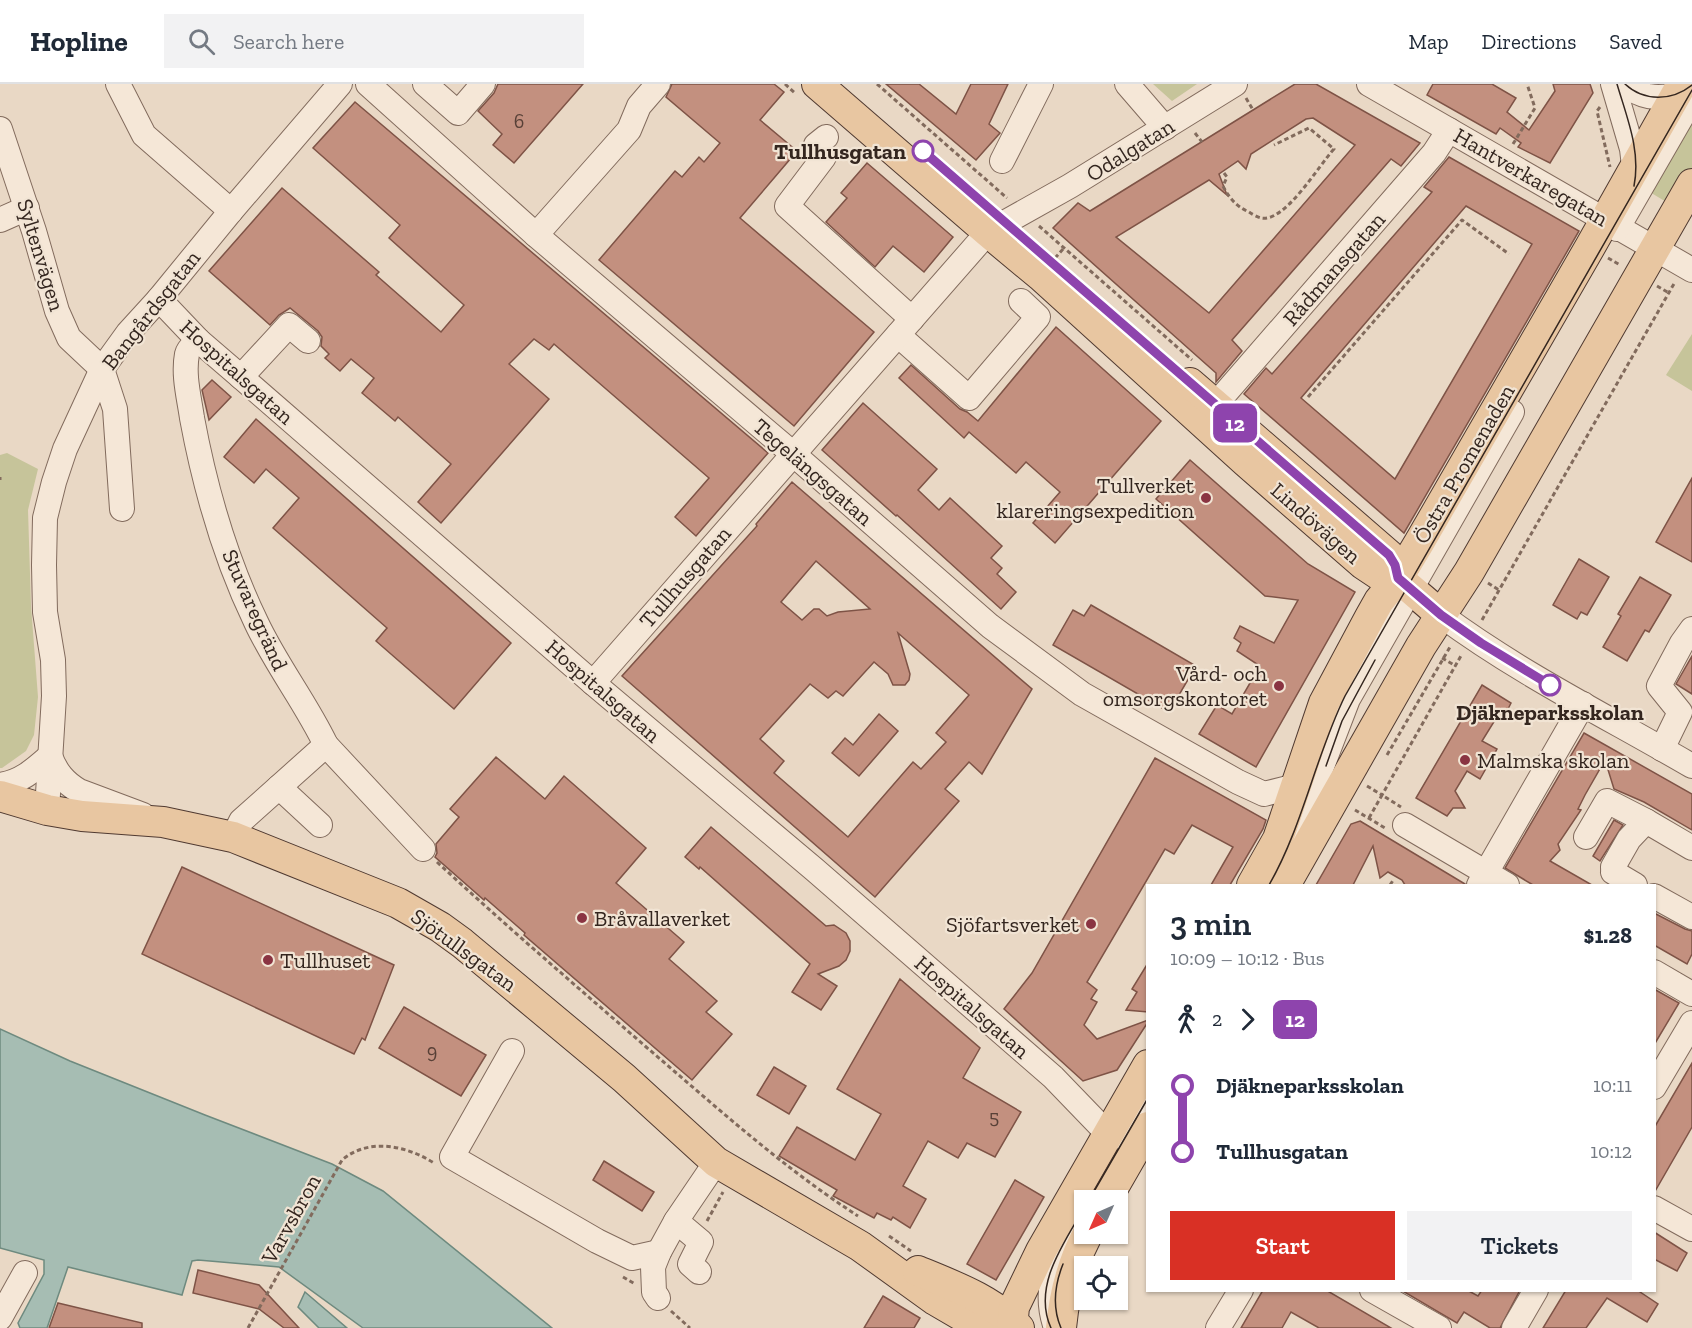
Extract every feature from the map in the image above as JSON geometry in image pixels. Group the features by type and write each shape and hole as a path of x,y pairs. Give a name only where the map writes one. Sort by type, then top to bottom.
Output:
{"main road":[{"name":"Lindövägen","path":"817,84 1006,223 1041,276 1246,462 1373,573 1404,583"},
{"name":"Lindövägen","path":"846,84 1389,555 1404,583"},
{"name":"Östra Promenaden","path":"1253,884 1278,839 1324,703 1370,617 1379,601 1404,583 1612,223 1634,166 1683,92"},
{"path":"1286,884 1421,646 1474,562 1692,184"},
{"path":"1404,583 1441,615"},
{"name":"Sjötullsgatan","path":"0,796 47,810 82,816 163,822 233,837 398,903 440,927 462,943 624,1078 716,1162 870,1234 979,1297 1014,1326"},
{"path":"1014,1326 1014,1307 1041,1251 1108,1134 1135,1107 1146,1071"},
{"path":"1113,1190 1143,1147"},
{"name":"Sjötullsgatan","path":"870,1234 935,1300 983,1328"},
{"path":"1061,1328 1068,1286 1083,1244"}],"street":[{"path":"118,84 144,135 231,211"},
{"name":"Bangårdsgatan","path":"47,810 54,696 53,660 45,612 45,518 65,449 102,369 128,333 340,84"},
{"name":"Tegelängsgatan","path":"368,84 536,235 792,453 990,626 1082,694 1238,782 1264,794 1296,786"},
{"path":"425,84 458,113 483,84"},
{"path":"536,235 628,130 639,106 658,84"},
{"path":"1002,161 1041,84"},
{"path":"1127,84 1165,128"},
{"name":"Odalgatan","path":"1006,223 1235,84"},
{"name":"Hantverkaregatan","path":"1369,84 1692,270"},
{"path":"1613,84 1632,149 1634,166"},
{"path":"1625,84 1630,89 1647,96 1663,98 1683,92"},
{"name":"Östra Promenaden","path":"1612,223 1683,92"},
{"name":"Syltenvägen","path":"0,129 27,208 57,310 69,338 102,369"},
{"name":"Rådmansgatan","path":"1215,405 1434,153 1449,130"},
{"path":"826,137 816,145 824,157 787,207 905,327 969,398 1038,317 1020,301"},
{"path":"0,220 27,208"},
{"name":"Tullhusgatan","path":"593,683 792,453 905,327 1006,223"},
{"name":"Hospitalsgatan","path":"159,299 198,340 593,683 1053,1077 1108,1134"},
{"path":"241,377 289,325 308,341"},
{"name":"Stuvaregränd","path":"198,340 187,352 186,382 206,485 231,563 256,622 326,746 423,849"},
{"path":"102,369 115,409 122,509"},
{"name":"Östra Promenaden","path":"1273,884 1288,856 1332,735 1404,583"},
{"path":"1441,615 1481,643 1692,766"},
{"path":"1662,749 1680,712 1659,686 1692,629"},
{"path":"1483,879 1583,704"},
{"path":"233,837 241,821 326,746"},
{"path":"0,785 12,783 30,774 50,756 60,776 78,791 163,822"},
{"path":"279,787 320,825"},
{"path":"1586,837 1607,801 1692,849"},
{"path":"1634,884 1613,870 1629,838 1646,821"},
{"path":"1404,825 1483,879 1503,884"},
{"path":"1656,897 1692,917"},
{"path":"1656,973 1692,994"},
{"path":"1656,1084 1692,1023"},
{"path":"512,1051 452,1157 597,1241 632,1258 659,1252"},
{"name":"Hospitalsgatan","path":"1053,1077 1108,1107 1135,1107"},
{"path":"1098,1190 1135,1107"},
{"path":"658,1298 654,1292 653,1267 659,1252 676,1221 716,1162"},
{"path":"1656,1209 1692,1229"},
{"path":"676,1221 701,1242 690,1264 699,1272"},
{"path":"1056,1328 1051,1314 1052,1279 1062,1253 1074,1232"},
{"path":"0,1318 25,1273"},
{"path":"1218,1328 1240,1292"},
{"path":"1376,1292 1439,1328"},
{"path":"1514,1328 1535,1292"}],"path":[{"path":"878,84 1006,223 1194,360"},
{"path":"1503,161 1535,108 1527,84"},
{"path":"1224,173 1227,177 1223,186 1228,196 1240,208 1262,218 1273,217 1295,198 1334,149 1309,128 1274,145"},
{"path":"1308,398 1462,220 1509,254"},
{"path":"1499,590 1669,293"},
{"path":"1366,786 1382,795 1456,666"},
{"path":"1353,809 1369,818"},
{"path":"423,849 738,1125 870,1234 915,1253"},
{"path":"1391,884 1394,879"},
{"name":"Varvsbron","path":"248,1328 342,1160"},
{"path":"658,1298 690,1328"}],"shaded area":[{"path":"1153,84 1197,84 1172,101"},
{"path":"1692,115 1692,172 1673,206 1648,191"},
{"path":"1692,334 1692,391 1666,375"},
{"path":"7,453 38,469 28,510 31,606 38,697 34,735 26,751 0,768 0,455"},
{"path":"0,1029 70,1061 332,1164 383,1191 552,1328 363,1328 279,1267 198,1260 192,1261 182,1295 68,1267 47,1328 20,1328 18,1323 44,1274 44,1260 0,1248"},
{"path":"305,1292 347,1328 319,1328 298,1307"}],"building":[{"path":"498,84 583,84 514,163 493,145 502,134 478,111 494,93"},
{"path":"672,84 774,84 784,92 760,120 797,151 740,218 874,332 794,426 599,260 675,171 682,177 699,157 704,162 720,143 666,97"},
{"path":"886,84 919,84 956,114 971,84 1008,84 989,124 1000,133 976,160"},
{"path":"1295,84 1316,84 1420,143 1401,166 1391,159 1232,340 1242,351 1216,382 1216,373 1053,228 1078,203 1090,211","holes":["1313,118 1355,145 1209,313 1116,237 1209,180 1227,195 1219,174 1238,161 1246,169 1251,154 1306,119"]},
{"path":"1433,84 1492,84 1516,98 1507,112 1529,130 1555,91 1553,84 1590,84 1593,93 1550,163 1518,147 1521,143 1500,128 1496,134 1427,95"},
{"path":"355,102 768,453 696,536 675,517 709,478 554,344 549,350 534,339 509,364 549,399 441,523 418,502 451,464 398,417 395,421 362,393 374,378 351,359 340,371 325,358 329,354 321,346 322,337 318,331 290,308 270,325 209,271 282,188 379,272 376,275 441,332 464,305 389,238 400,225 313,148"},
{"path":"1449,157 1579,231 1404,533 1244,394 1266,368 1272,374 1432,192 1424,187","holes":["1466,206 1532,244 1395,479 1301,398"]},
{"path":"867,163 953,237 924,272 893,246 875,267 826,222 847,198 841,193"},
{"path":"1056,327 1161,421 1055,543 1033,523 1060,492 1026,462 1016,473 969,432 964,438 899,378 911,365 960,409 978,421"},
{"path":"212,380 231,397 209,420 202,390"},
{"path":"863,403 937,469 918,490 939,510 950,498 1002,546 991,558 1002,568 997,574 1016,592 1001,609 822,450"},
{"path":"256,419 511,643 454,709 376,641 387,628 273,528 299,498 266,469 254,483 224,457"},
{"path":"1190,460 1308,564 1355,592 1256,767 1199,734 1217,705 1232,714 1260,666 1237,651 1241,643 1234,638 1240,626 1274,643 1298,600 1265,596 1156,499"},
{"path":"1692,478 1692,562 1656,542"},
{"path":"792,482 1032,689 982,774 969,762 945,789 959,801 875,897 622,676 757,526 756,524","holes":["816,561 870,609 838,612 827,616 819,609 814,609 802,620 781,602","898,633 969,695 936,733 946,742 921,769 913,762 848,837 774,773 784,761 760,739 810,684 828,698 836,691 843,696 874,662 888,674 893,685 905,685 910,674"]},
{"path":"1579,559 1609,577 1587,615 1581,612 1577,619 1553,605"},
{"path":"1640,577 1671,595 1649,632 1645,630 1627,661 1603,647 1621,616 1618,614"},
{"path":"1091,605 1196,666 1169,712 1053,645 1073,610 1084,616"},
{"path":"1692,656 1692,694 1676,684"},
{"name":"Malmska skolan","path":"1482,685 1511,703 1507,711 1509,720 1495,720 1482,741 1497,749 1480,779 1467,771 1455,791 1465,808 1453,808 1447,816 1416,798"},
{"path":"879,714 898,731 859,776 832,753 845,738 853,745"},
{"path":"1584,733 1692,794 1692,830 1644,802 1614,789 1605,760 1578,809 1581,810 1558,844 1560,850 1550,861 1590,884 1531,884 1505,868"},
{"name":"Bråvallaverket","path":"496,757 545,799 564,776 646,848 616,883 684,942 669,959 717,1001 706,1012 732,1034 692,1080 524,935 525,933 485,898 484,900 435,857 436,844 459,817 450,809"},
{"name":"Sjöfartsverket","path":"1155,758 1266,820 1231,884 1212,884 1233,847 1192,825 1174,854 1165,849 1087,982 1097,990 1091,999 1097,1002 1084,1025 1097,1039 1146,1021 1146,1025 1117,1070 1083,1081 1004,1009 1032,973"},
{"path":"1614,820 1623,825 1600,861 1593,856"},
{"path":"1360,821 1465,884 1404,884 1402,880 1388,872 1380,878 1373,846 1354,884 1317,884 1351,824"},
{"path":"711,827 826,926 834,925 846,933 850,941 850,951 846,960 839,966 818,974 837,986 821,1010 792,992 810,964 700,867 699,869 685,857"},
{"name":"Tullhuset","path":"182,867 394,965 365,1040 362,1038 354,1054 142,954"},
{"path":"1656,914 1692,931 1692,954 1687,964 1656,946"},
{"path":"1146,966 1146,1012 1126,1010 1137,992 1132,989"},
{"path":"900,979 980,1048 963,1078 1021,1112 995,1157 967,1143 958,1158 928,1141 903,1186 926,1199 910,1228 893,1217 891,1220 877,1213 874,1218 833,1196 837,1190 779,1156 797,1127 855,1160 881,1114 837,1089"},
{"path":"1656,990 1679,1003 1656,1042"},
{"path":"404,1007 486,1055 461,1096 379,1048"},
{"path":"1692,1063 1692,1127 1656,1190 1656,1125"},
{"path":"774,1067 806,1086 789,1114 757,1095"},
{"path":"604,1161 654,1192 642,1211 593,1180"},
{"path":"1015,1180 1044,1197 996,1280 967,1264"},
{"path":"1656,1233 1687,1253 1677,1271 1656,1260"},
{"path":"198,1270 259,1285 299,1328 284,1328 259,1309 193,1293"},
{"path":"1262,1292 1329,1292 1391,1328 1319,1328 1291,1312 1282,1328 1241,1328"},
{"path":"1404,1292 1471,1292 1478,1296 1481,1292 1519,1292 1500,1328 1490,1328 1464,1312 1457,1323"},
{"path":"1565,1292 1640,1292 1658,1304 1647,1322 1607,1298 1586,1328 1543,1328"},
{"path":"883,1296 920,1318 914,1328 864,1328"},
{"path":"58,1303 142,1323 142,1328 49,1328"}],"tram line":[{"path":"1617,84 1634,147 1636,160 1634,186"},
{"path":"1625,84 1641,94 1658,97 1676,94 1692,85"},
{"path":"1270,884 1291,839 1325,743 1345,696 1692,90"},
{"path":"1326,766 1342,721 1375,660"},
{"path":"1095,1190 1146,1101"},
{"path":"1051,1328 1046,1312 1045,1296 1048,1281 1060,1250 1074,1226"},
{"path":"1061,1328 1056,1312 1056,1296 1063,1264"}],"bus line":[{"name":"12","path":"923,151 1389,555 1395,565 1398,578 1441,615 1481,643 1550,685"}],"place":[{"name":"Tullhusgatan","path":"923,151"},
{"name":"Tullverket klareringsexpedition","path":"1206,498"},
{"name":"Djäkneparksskolan","path":"1550,685"},
{"name":"Vård- och omsorgskontoret","path":"1279,686"},
{"name":"Malmska skolan","path":"1465,760"},
{"name":"Bråvallaverket","path":"582,918"},
{"name":"Sjöfartsverket","path":"1091,924"},
{"name":"Tullhuset","path":"268,960"}]}
